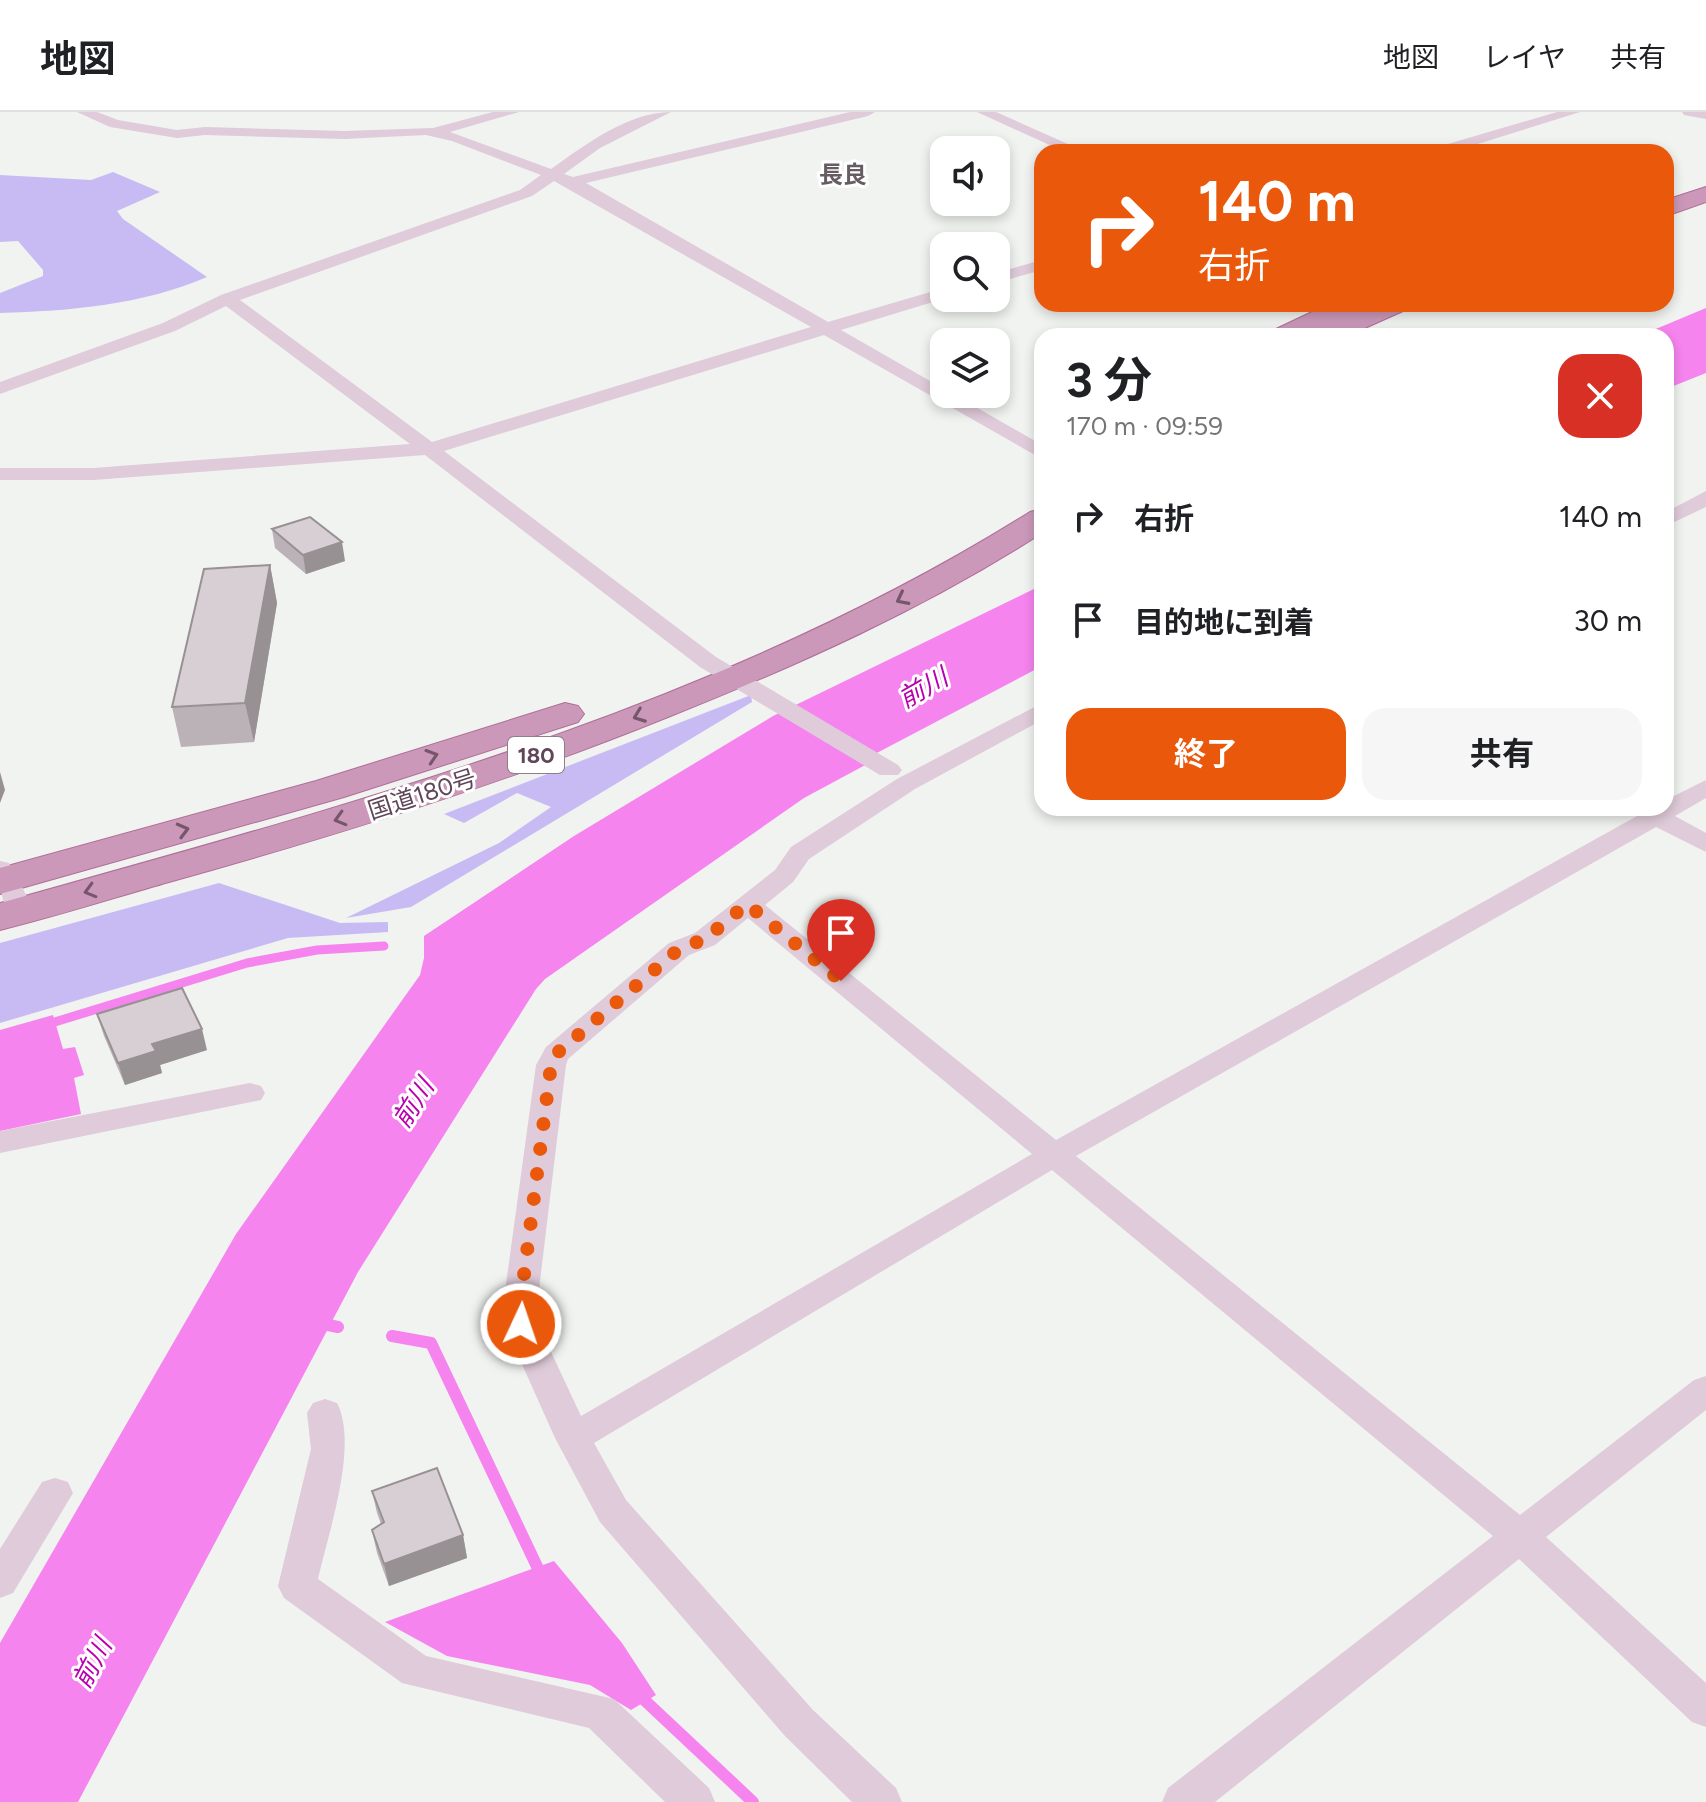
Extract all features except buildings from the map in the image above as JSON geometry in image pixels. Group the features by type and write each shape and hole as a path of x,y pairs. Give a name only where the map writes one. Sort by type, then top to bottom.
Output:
{"highway":[{"path":"1674,190 1706,180"},
{"path":"1674,205 1706,194"},
{"path":"1301,328 1335,312"},
{"path":"1342,328 1377,312"},
{"name":"国道180号","path":"5,891 348,817 475,777 720,670 788,628 959,541 1034,492"},
{"name":"国道180号","path":"720,670 809,647 991,553 1034,524"}],"street":[{"path":"84,112 115,124 177,134 227,130 344,135 437,132 457,138 552,177 572,182 1034,448"},
{"path":"437,132 454,118 512,112"},
{"path":"0,388 169,327 227,299 526,193 595,145 664,112"},
{"path":"572,182 868,112"},
{"path":"984,112 1059,144"},
{"path":"1463,144 1573,112"},
{"path":"1689,112 1706,115"},
{"path":"1010,274 1034,267"},
{"path":"0,474 93,474 429,449 930,297"},
{"path":"227,299 720,670 885,768"},
{"path":"1674,516 1706,497"},
{"path":"881,1802 799,1723 613,1511 573,1438 521,1324 520,1306 551,1065 556,1054 679,949 705,939 784,876 800,853 906,784 1034,714"},
{"path":"1674,801 1706,788"},
{"path":"573,1438 1054,1155 1641,816"},
{"path":"1655,816 1706,844"},
{"path":"747,904 1521,1537 1706,1709"},
{"path":"0,1142 250,1093"},
{"path":"1183,1802 1706,1390"},
{"path":"325,1413 329,1449 297,1586 416,1671 600,1712 694,1802"},
{"path":"0,1582 55,1493"}],"shaded area":[{"path":"113,172 160,192 117,211 123,219 207,277 157,294 105,305 0,313 0,293 43,276 43,270 18,241 0,242 0,175 91,180"},
{"path":"751,695 752,702 411,907 346,918 499,843 551,807 517,793 464,823 444,814"},
{"path":"219,883 340,923 388,922 388,932 288,938 0,1023 0,943"}],"water":[{"path":"1706,308 1706,373 1674,386 1674,328 1658,328"},
{"name":"前川","path":"1034,589 1034,670 873,755 869,763 804,798 545,979 536,989 358,1272 78,1802 0,1802 0,1643 236,1234 420,975 424,936 574,836 773,716"},
{"path":"53,1015 63,1049 75,1047 84,1075 74,1078 81,1114 0,1131 0,1030"},
{"path":"554,1561 622,1643 656,1695 631,1710 590,1685 447,1656 385,1622"}],"waterway":[{"path":"45,1025 247,963 317,950 384,946"},
{"path":"318,1323 338,1327"},
{"path":"392,1336 431,1343 542,1577"},
{"path":"639,1695 753,1802"}],"district":[{"name":"長良","path":"843,174"}],"route":[{"path":"521,1324 520,1306 551,1065 556,1054 679,949 705,939 747,904 841,981"}]}
